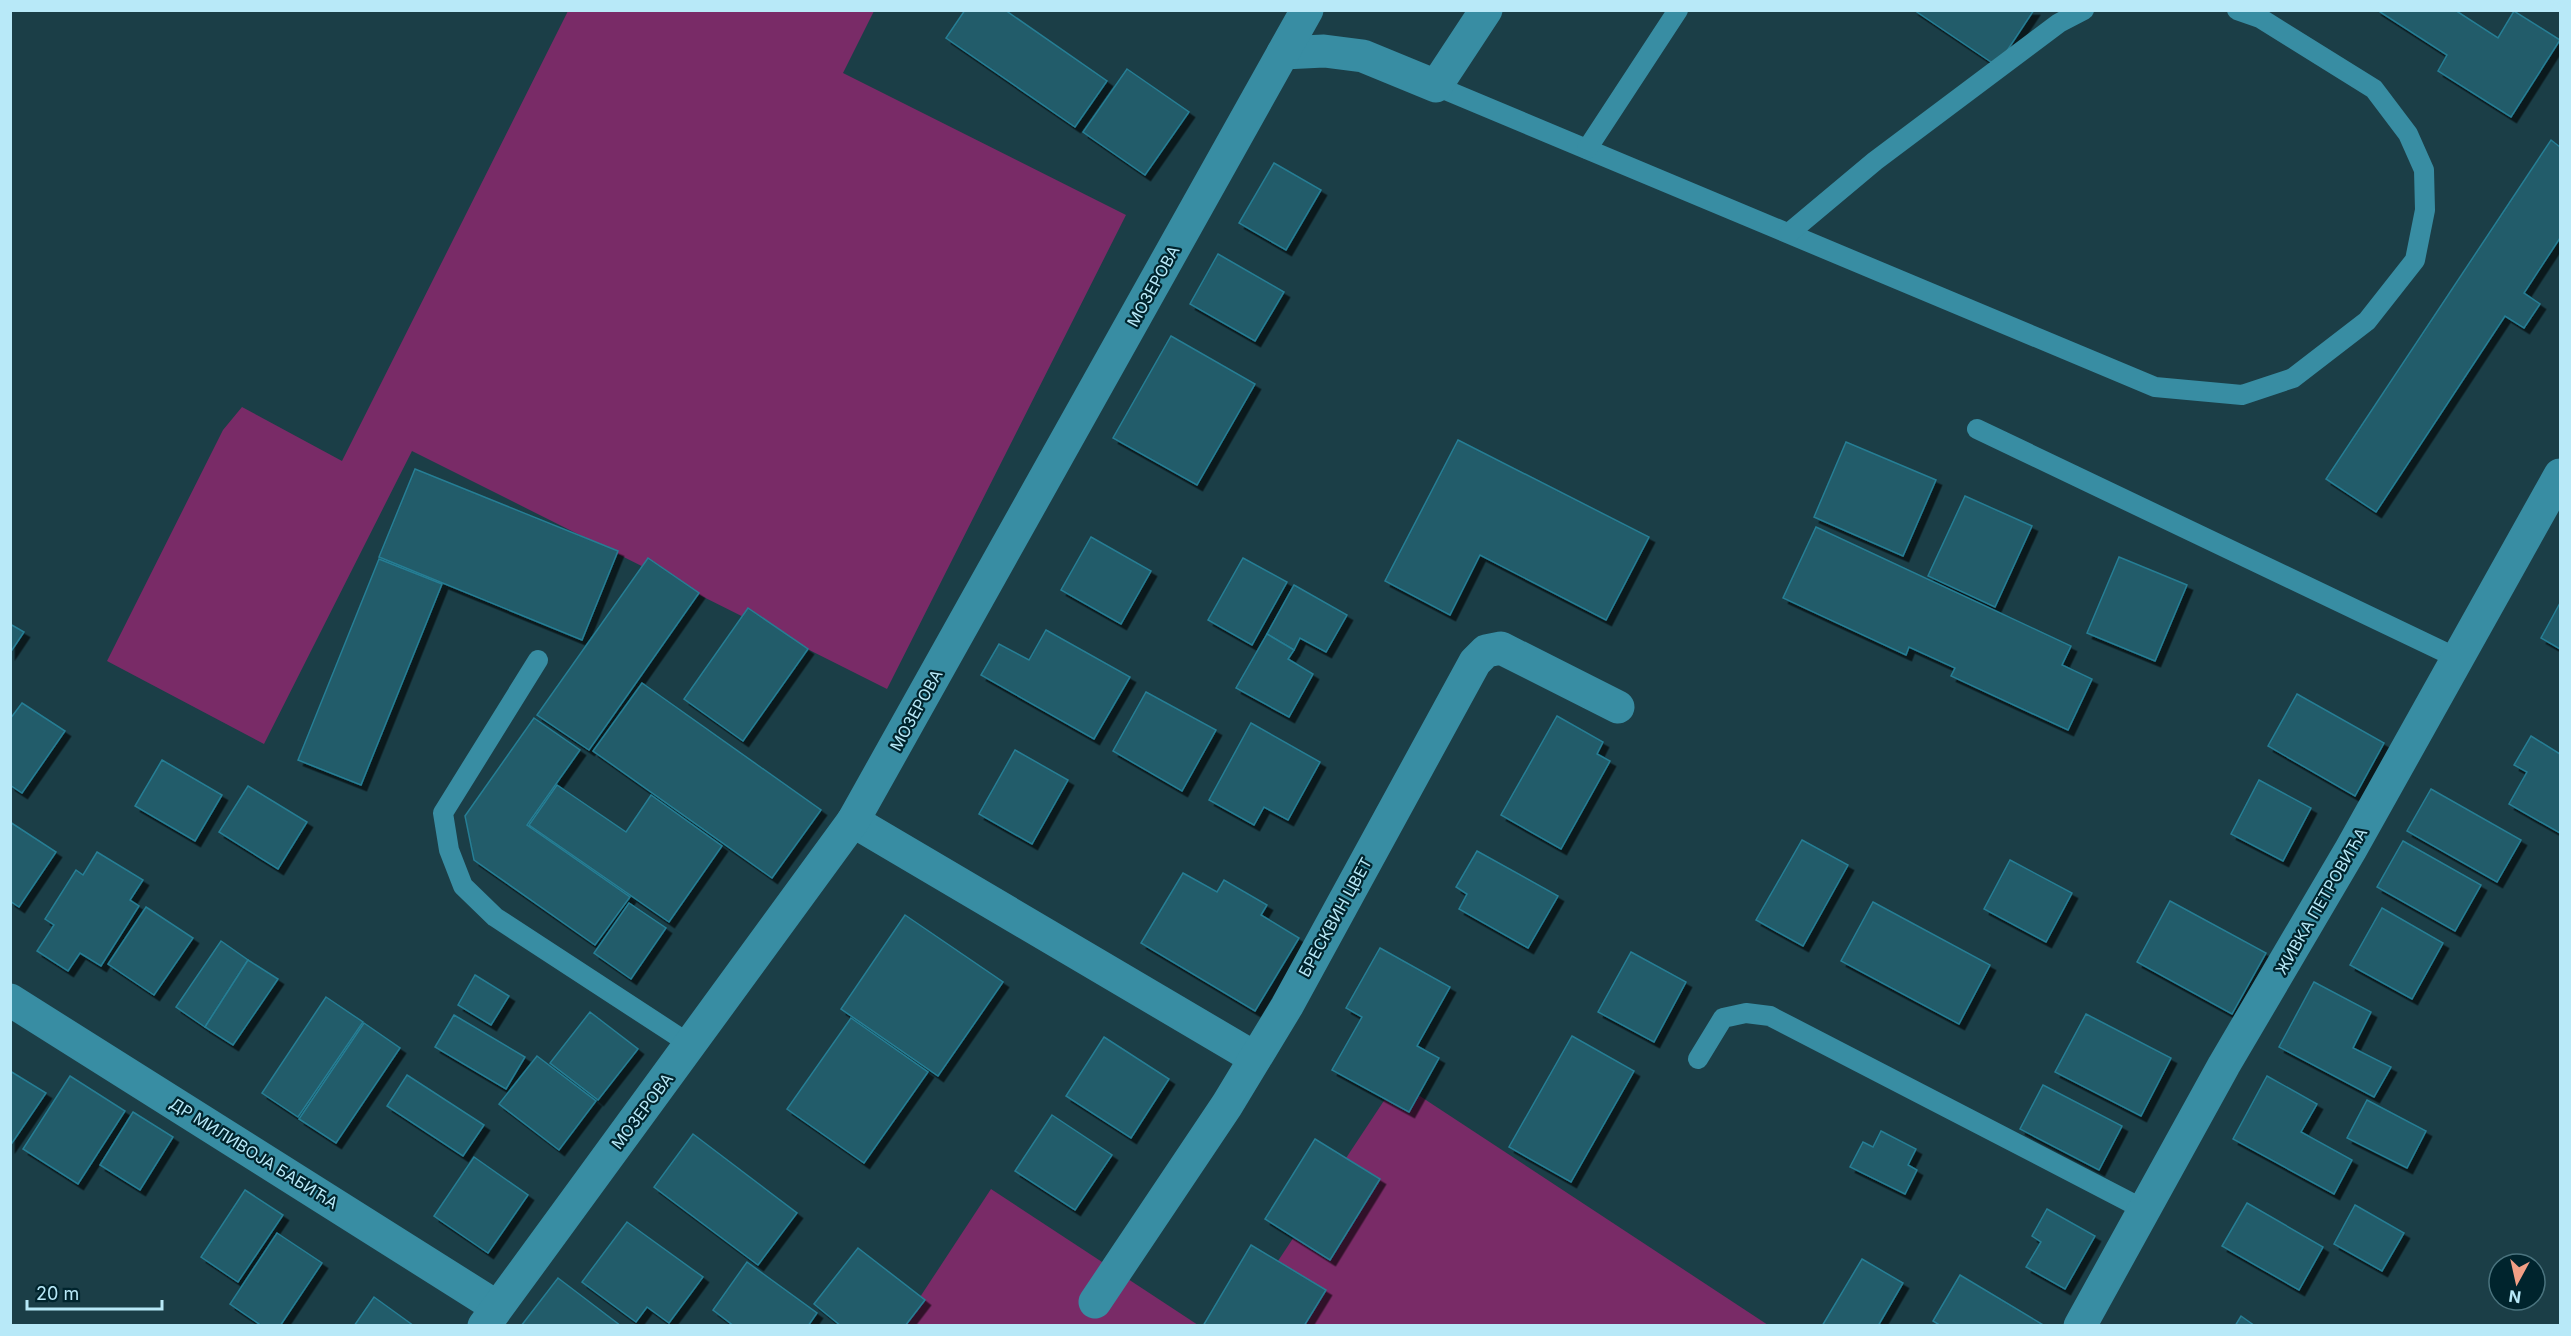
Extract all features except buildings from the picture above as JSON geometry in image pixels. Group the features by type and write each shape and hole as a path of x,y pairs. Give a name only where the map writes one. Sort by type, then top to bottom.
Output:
{"street":[{"name":"МОЗЕРОВА","path":"490,1316 854,821 1307,10"},
{"path":"1283,53 1324,51 1363,56 1436,86 1486,10"},
{"name":"ЖИВКА ПЕТРОВИЋА","path":"2080,1326 2143,1209 2459,659 2560,475"},
{"name":"БРЕСКВИН ЦВЕТ","path":"1095,1302 1287,1006 1475,662 1486,651 1501,648 1618,707"},
{"path":"854,821 1255,1058"},
{"name":"ДР МИЛИВОЈА БАБИЋА","path":"10,1000 490,1316"}],"lane":[{"path":"1587,149 1678,10"},
{"path":"1789,233 1884,155 2059,23 2084,10"},
{"path":"1436,86 2154,387 2242,395 2293,378 2367,321 2415,260 2425,210 2424,170 2408,134 2374,89 2260,18 2237,10"},
{"path":"1977,429 2459,659"},
{"path":"538,660 443,813 449,850 463,886 495,917 691,1045"},
{"path":"1698,1059 1723,1018 1746,1013 1770,1016 2143,1209"}],"shaded area":[{"path":"568,11 874,11 843,73 1126,215 887,689 412,451 264,744 107,661 223,430 242,407 342,461"},
{"path":"1397,1081 1768,1325 1235,1326"},
{"path":"991,1189 1198,1325 901,1326"}]}
